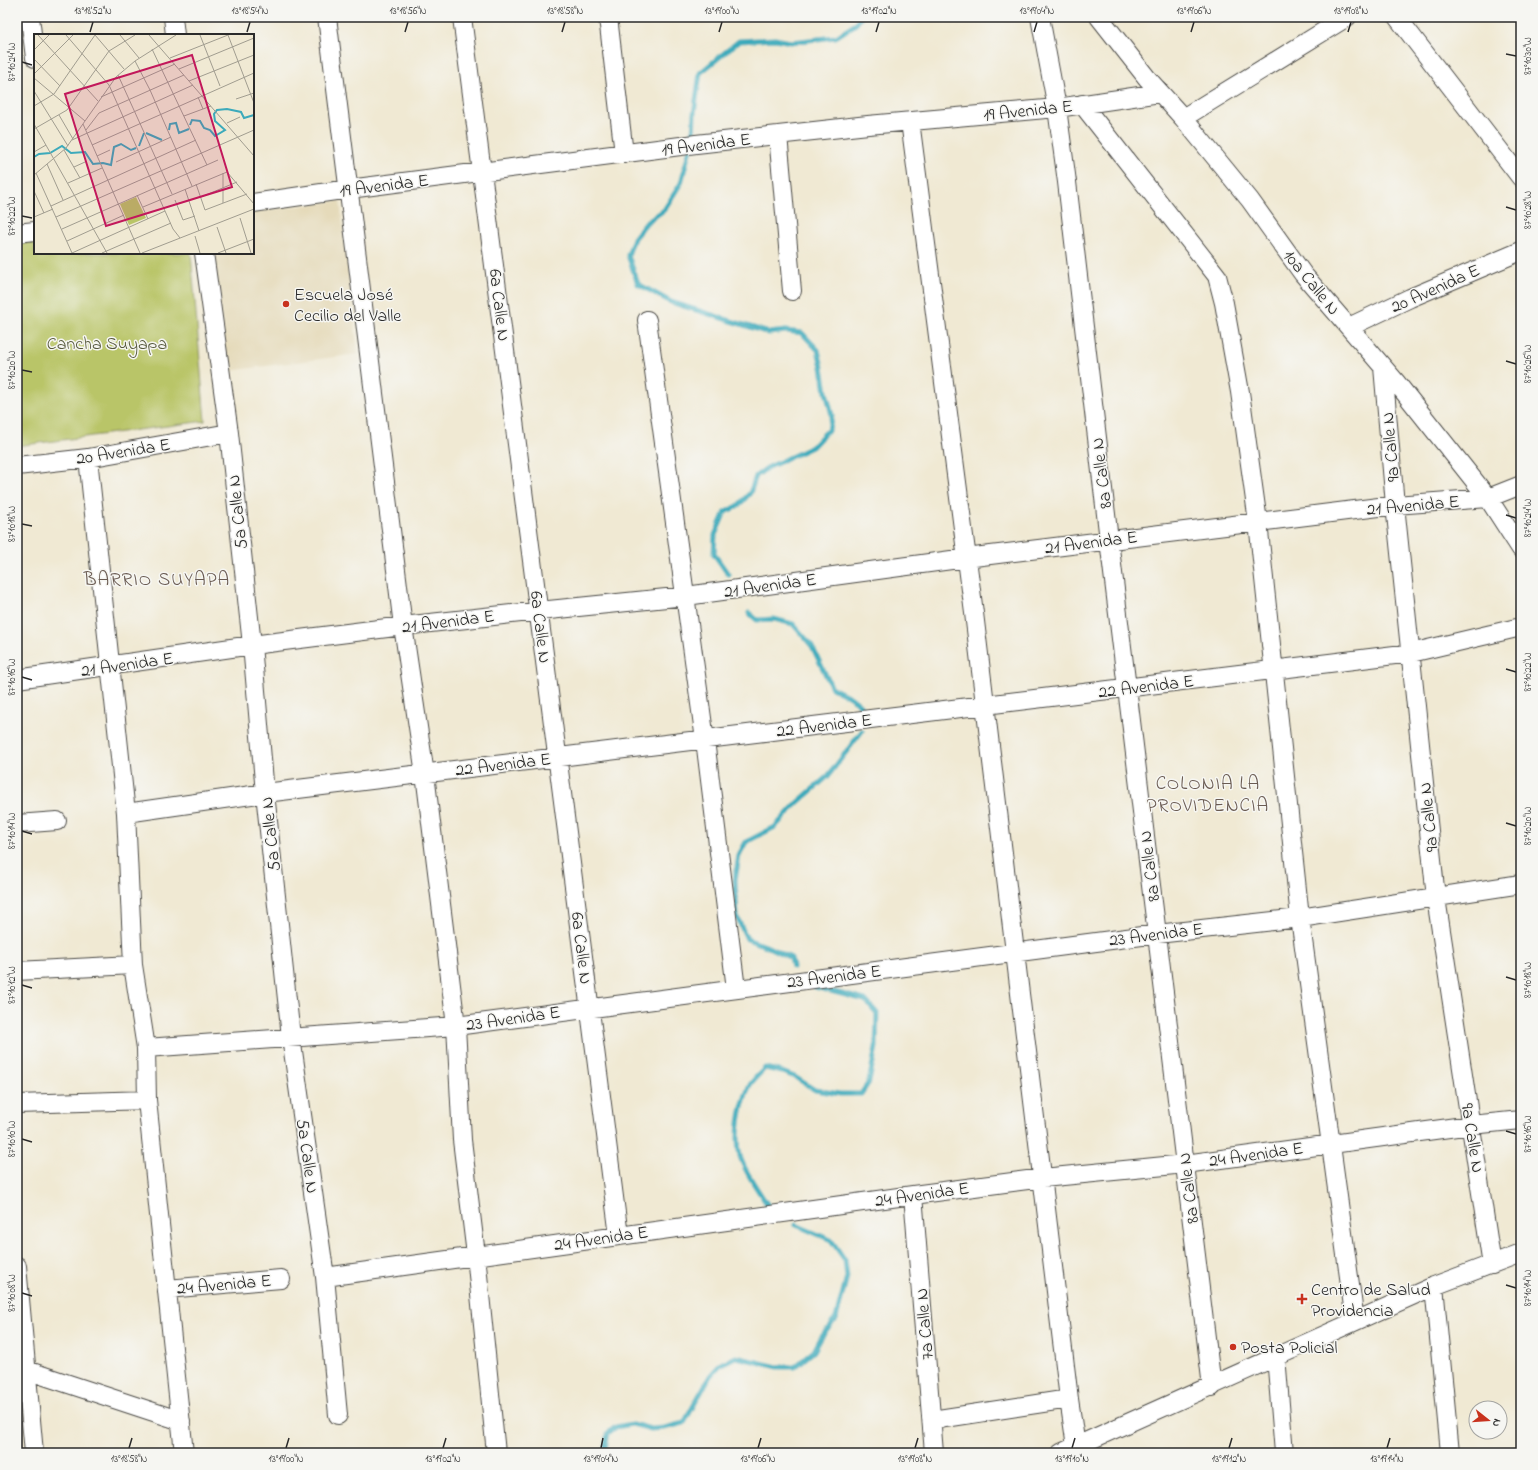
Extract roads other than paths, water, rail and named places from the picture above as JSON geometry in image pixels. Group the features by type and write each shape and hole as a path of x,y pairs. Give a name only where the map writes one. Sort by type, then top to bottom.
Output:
{"street":[{"path":"30,17 34,50"},
{"path":"173,17 175,34"},
{"path":"327,17 403,626 425,774 456,1026 462,1140 476,1255 496,1453"},
{"name":"6a Calle N","path":"462,17 619,1236"},
{"path":"608,17 624,154"},
{"path":"1040,17 1057,108"},
{"name":"10a Calle N","path":"1099,17 1160,93 1183,118 1250,200 1303,274 1383,367 1488,498 1521,548"},
{"path":"1183,118 1347,17"},
{"path":"1397,17 1521,178"},
{"name":"19 Avenida E","path":"254,203 696,144 910,121 1057,108 1160,93"},
{"path":"1082,104 1217,276 1224,303 1238,384 1258,522 1300,918 1355,1321"},
{"name":"8a Calle N","path":"1057,108 1212,1387"},
{"path":"910,121 986,705 1069,1399 1072,1451 1276,1356 1434,1286 1521,1253"},
{"path":"778,135 792,291"},
{"path":"17,233 34,231"},
{"name":"20 Avenida E","path":"1349,327 1410,298 1521,251"},
{"name":"5a Calle N","path":"204,254 229,433 252,645 265,794 291,1037 325,1277 338,1415"},
{"path":"647,320 686,596 736,989"},
{"name":"9a Calle N","path":"1383,367 1395,505 1436,898 1492,1264"},
{"name":"20 Avenida E","path":"17,466 88,458 229,433"},
{"path":"88,458 109,667 126,813 133,965 146,1048 147,1100 184,1453"},
{"name":"21 Avenida E","path":"17,679 109,667 252,645 403,626 686,596 966,558 1395,505 1488,498 1521,485"},
{"name":"22 Avenida E","path":"126,813 425,774 1411,653 1521,627"},
{"path":"17,824 57,821"},
{"name":"23 Avenida E","path":"146,1048 456,1026 1016,952 1300,918 1521,884"},
{"path":"17,971 133,965"},
{"path":"17,1104 147,1100"},
{"name":"24 Avenida E","path":"325,1277 913,1195 1043,1178 1185,1164 1471,1125 1521,1120"},
{"name":"7a Calle N","path":"913,1195 934,1453"},
{"path":"17,1266 22,1369 34,1453"},
{"name":"24 Avenida E","path":"167,1289 281,1279"},
{"path":"1434,1286 1450,1453"},
{"path":"1276,1356 1284,1453"},
{"path":"22,1369 181,1421"},
{"path":"932,1420 1069,1399"}],"waterway":[{"path":"728,574 714,554 715,535 725,512 738,506 750,493 756,476 767,468 812,447 829,429 832,415 818,350 802,333 786,331 769,333 671,302 638,284 628,255 634,238 647,222 664,210 681,183 693,137 694,114 700,73 739,41 775,39 791,42 836,37 856,24 861,17"},
{"path":"749,613 757,620 774,619 793,624 812,646 832,688 850,697 859,704 865,712"},
{"path":"793,967 791,958 747,939 737,917 735,880 739,855 746,842 775,827 797,803 828,776 862,731"},
{"path":"769,1207 745,1169 740,1156 738,1139 739,1121 743,1103 752,1082 765,1068 795,1077 815,1090 840,1094 861,1094 869,1082 876,1047 877,1013 865,1000 815,987"},
{"path":"604,1453 608,1433 616,1427 632,1424 651,1429 664,1428 684,1423 710,1376 721,1364 736,1357 778,1367 795,1367 814,1351 821,1338 836,1318 847,1277 845,1260 831,1240 796,1225"}],"place":[{"name":"Escuela José Cecilio del Valle","path":"286,304"},
{"name":"Centro de Salud Providencia","path":"1302,1299"},
{"name":"Posta Policial","path":"1233,1347"}],"district":[{"name":"BARRIO SUYAPA","path":"157,578"},
{"name":"COLONIA LA PROVIDENCIA","path":"1208,793"}],"park label":[{"name":"Cancha Suyapa","path":"107,343"}]}
